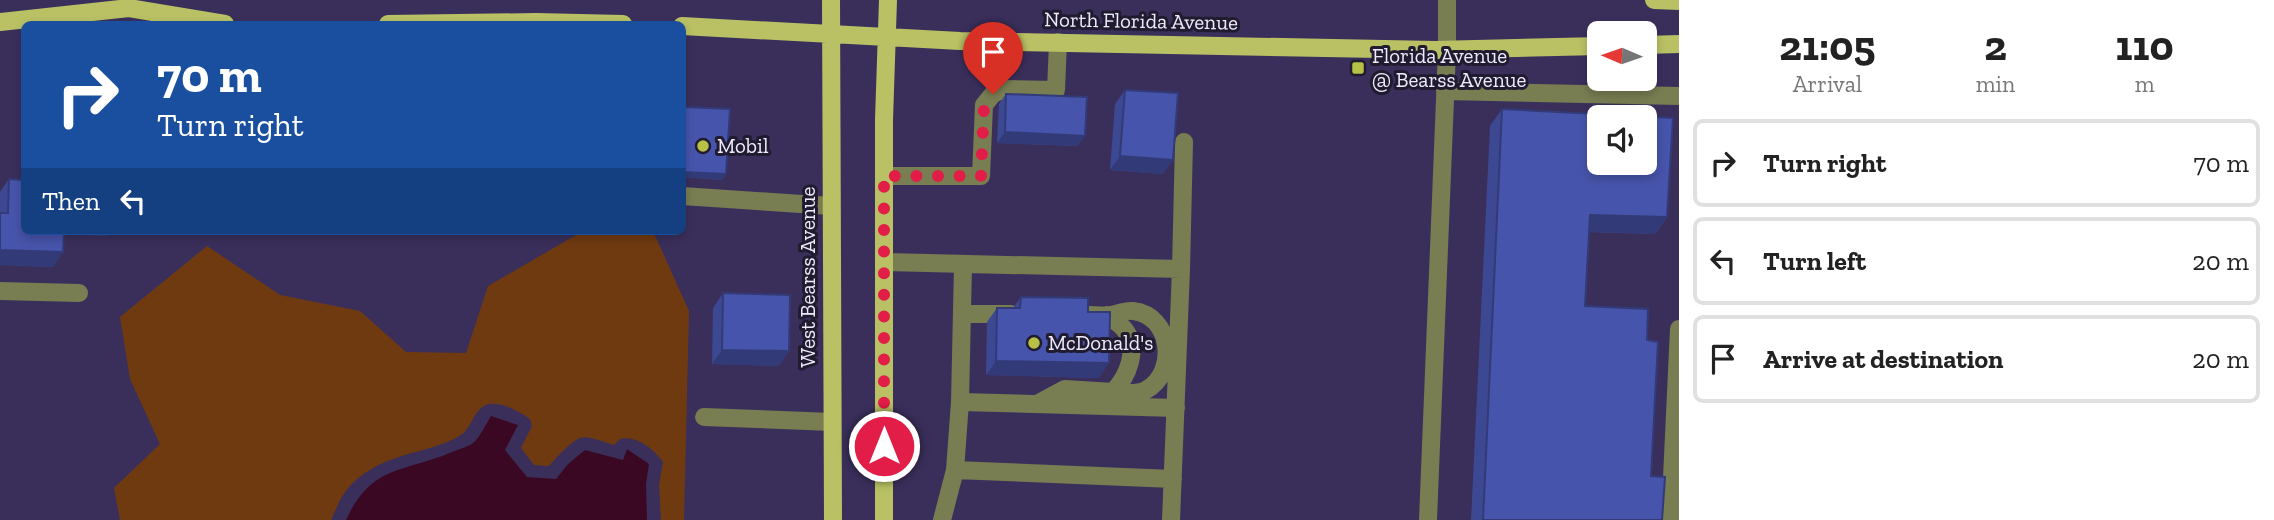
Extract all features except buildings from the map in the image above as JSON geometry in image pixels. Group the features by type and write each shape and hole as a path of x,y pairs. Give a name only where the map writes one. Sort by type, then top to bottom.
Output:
{"main road":[{"path":"0,22 146,0"},
{"name":"West Bearss Avenue","path":"831,0 829,33 833,520"},
{"path":"884,520 884,176 888,0"},
{"path":"1654,0 1679,1"},
{"path":"129,4 211,21"},
{"name":"North Florida Avenue","path":"686,26 960,41 1447,50 1587,46"},
{"path":"1657,45 1679,44"}],"lane":[{"path":"1428,520 1447,0"},
{"path":"884,176 981,176 984,105 993,94 1004,89 1056,90 1058,42"},
{"path":"1445,91 1679,96"},
{"path":"1171,520 1184,142"},
{"path":"686,196 831,206"},
{"path":"885,262 1181,269"},
{"path":"942,520 955,470 960,402 963,265"},
{"path":"0,291 79,293"},
{"path":"1036,404 1065,390 1134,394 1147,390 1163,371 1167,358 1165,335 1152,318 1132,311 1107,315 1078,315"},
{"path":"962,314 1011,314"},
{"path":"1107,315 1124,327 1130,340 1131,361 1124,380 1113,392"},
{"path":"1670,520 1679,328"},
{"path":"960,402 1176,408"},
{"path":"704,417 832,422"},
{"path":"955,470 1173,480"}],"shaded area":[{"path":"576,235 655,235 689,311 684,520 661,520 659,485 663,462 644,444 626,438 620,439 614,445 584,437 576,440 549,466 534,465 521,448 532,426 530,419 511,408 490,404 480,409 465,431 456,438 395,458 366,472 343,495 331,520 120,520 114,488 160,444 130,379 120,317 207,246 280,295 360,311 406,352 466,353 488,286"},
{"path":"491,416 518,425 505,450 527,477 556,479 568,464 585,450 623,460 627,449 649,464 646,484 647,520 346,520 356,502 378,479 471,444"}],"place":[{"name":"Florida Avenue @ Bearss Avenue","path":"1358,68"},
{"name":"Mobil","path":"703,146"},
{"name":"McDonald's","path":"1034,343"}],"route":[{"path":"884,446 884,176 981,176 984,105 993,94"}]}
